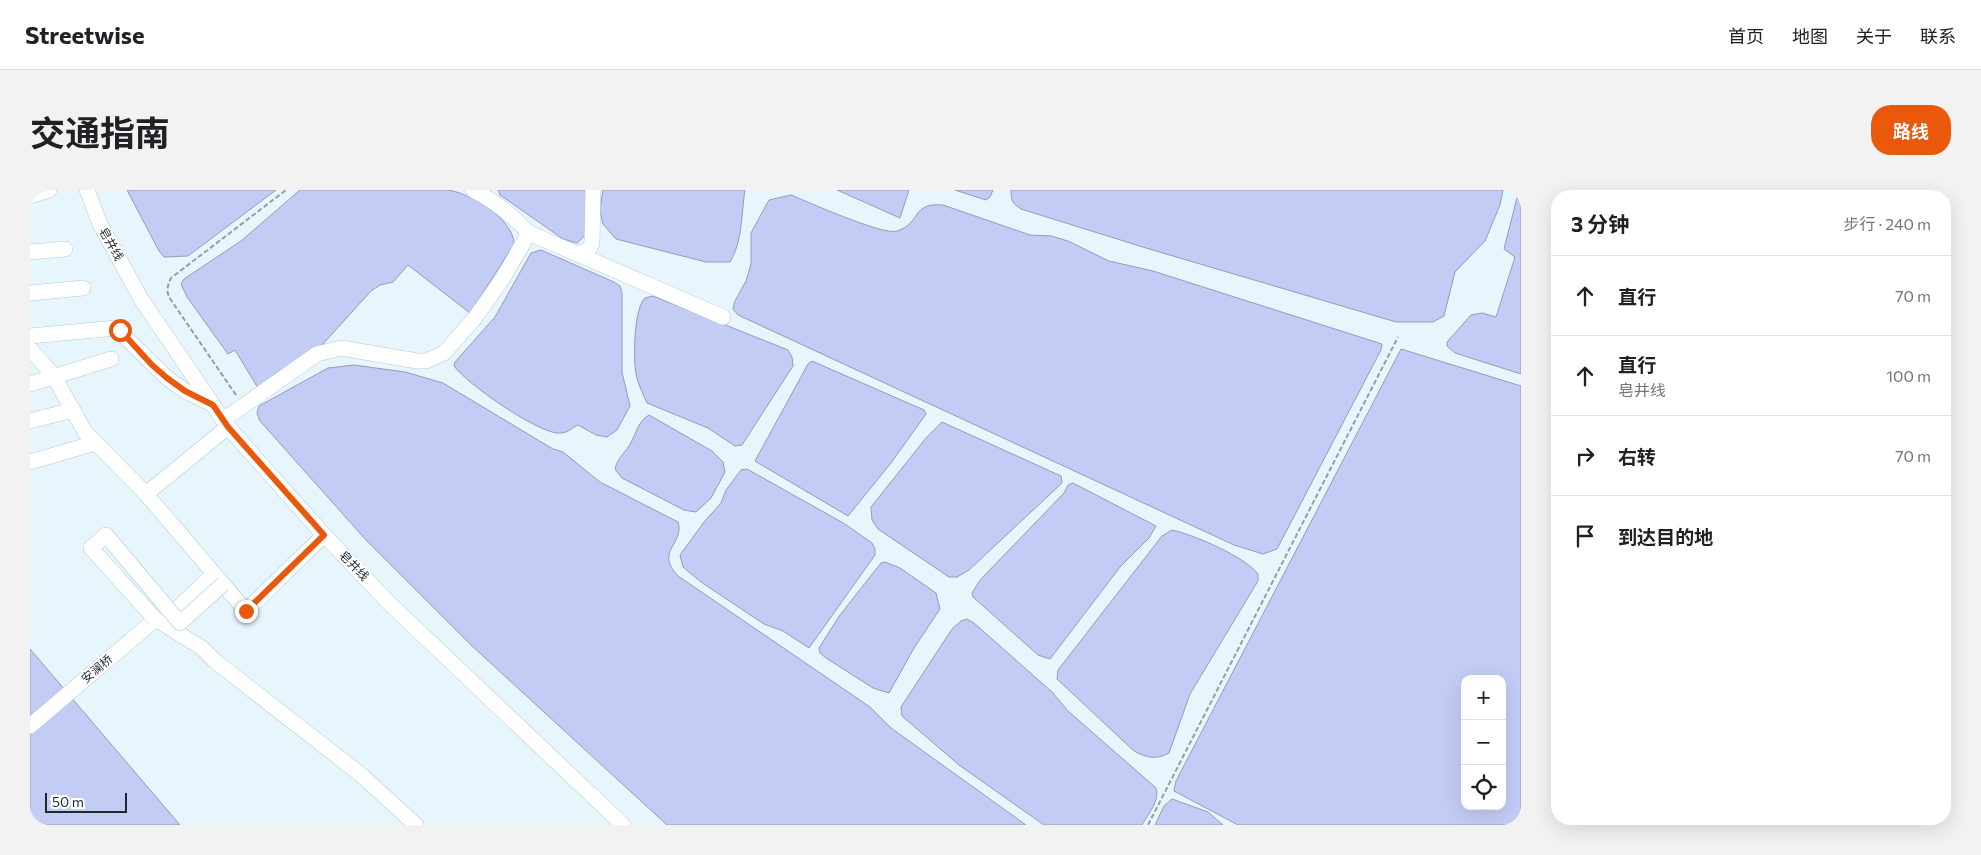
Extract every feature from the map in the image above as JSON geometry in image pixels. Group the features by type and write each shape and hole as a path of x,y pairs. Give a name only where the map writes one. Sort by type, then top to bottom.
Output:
{"street":[{"path":"30,196 49,190"},
{"name":"皂井线","path":"87,190 100,224 141,299 226,423 324,535 389,603 623,825"},
{"path":"580,253 589,249 592,243 593,190"},
{"path":"478,191 492,199 515,217 529,233 580,253 723,317"},
{"path":"146,494 226,423 243,405 317,354 341,348 426,362 444,353 475,318 503,278 529,233"},
{"path":"30,252 65,249"},
{"path":"30,293 83,288"},
{"path":"30,336 116,328 167,378 185,391 213,405"},
{"path":"30,349 54,376 85,432 146,494 246,611 324,535"},
{"path":"30,384 111,360"},
{"path":"30,421 73,410"},
{"path":"30,462 95,442"},
{"name":"安澜桥","path":"30,726 160,615 91,548 106,535 180,623 218,579"},
{"path":"218,579 162,623 202,648 216,662 360,774 416,825"}],"path":[{"path":"243,405 173,303 168,295 167,288 171,278 286,190"},
{"path":"1148,825 1398,337"}],"water":[{"path":"127,190 276,190 188,256 164,257"},
{"path":"300,190 447,190 456,192 478,201 499,216 507,225 514,244 470,313 408,265 393,282 380,285 371,291 323,344 275,374 258,388 235,350 228,354 187,297 181,284 184,279 241,241"},
{"path":"498,190 585,190 588,212 586,232 577,243 563,239 500,195"},
{"path":"603,190 745,190 739,236 730,262 706,262 616,239 603,224 600,210"},
{"path":"837,190 909,190 900,218"},
{"path":"955,190 993,190 990,197 986,200"},
{"path":"1011,190 1503,190 1500,205 1485,241 1455,272 1444,316 1433,322 1396,322 1021,209 1013,201"},
{"path":"1519,190 1521,190 1521,374 1455,353 1447,346 1447,342 1471,315 1482,313 1496,317 1515,257 1504,249"},
{"path":"791,195 862,224 889,231 897,231 905,227 926,207 943,205 1030,235 1051,236 1068,241 1109,261 1153,271 1382,344 1381,350 1277,549 1263,554 1234,545 738,315 733,309 735,301 746,281 751,264 751,233 769,200"},
{"path":"541,250 620,286 622,293 622,372 630,406 617,430 607,437 596,435 578,425 566,432 557,433 533,424 502,406 472,384 454,366 455,362 495,317 531,253"},
{"path":"653,296 788,350 792,357 793,366 742,445 735,446 708,428 647,403 636,374 635,334 641,303 645,298"},
{"path":"1401,349 1521,386 1521,825 1238,825 1174,791 1176,781"},
{"path":"812,361 924,410 926,414 891,463 848,516 755,461 808,364"},
{"path":"354,365 405,372 443,383 553,449 563,452 600,482 678,522 678,536 669,554 669,560 671,567 678,576 870,707 891,728 1026,825 667,825 471,645 366,540 260,421 257,413 259,406 328,368"},
{"path":"649,415 712,451 723,462 725,472 711,498 696,512 684,510 622,478 615,469 639,425"},
{"path":"942,422 1061,476 1062,483 969,570 957,577 949,577 878,529 872,520 871,507 926,438"},
{"path":"747,469 845,524 872,543 875,549 875,555 809,648 783,631 764,624 701,582 683,567 680,555 704,522 721,503 726,490 741,470"},
{"path":"1073,483 1156,526 1149,538 1120,567 1050,659 1038,655 973,597 972,593 980,580 1064,493 1068,485"},
{"path":"1172,530 1205,541 1242,560 1258,574 1258,581 1190,694 1169,753 1160,757 1152,757 1134,751 1057,679 1058,670 1162,536"},
{"path":"885,562 900,568 936,593 940,609 914,648 889,693 873,688 826,658 820,653 819,648 840,615 881,563"},
{"path":"967,619 974,623 1052,692 1068,711 1156,788 1155,803 1142,825 1044,825 959,765 902,716 901,707 952,629 961,621"},
{"path":"30,649 180,825 30,825"},
{"path":"1172,799 1208,812 1223,825 1155,825 1164,806"}],"route":[{"path":"120,330 152,365 167,378 185,391 213,405 228,427 324,535 246,611"}]}
